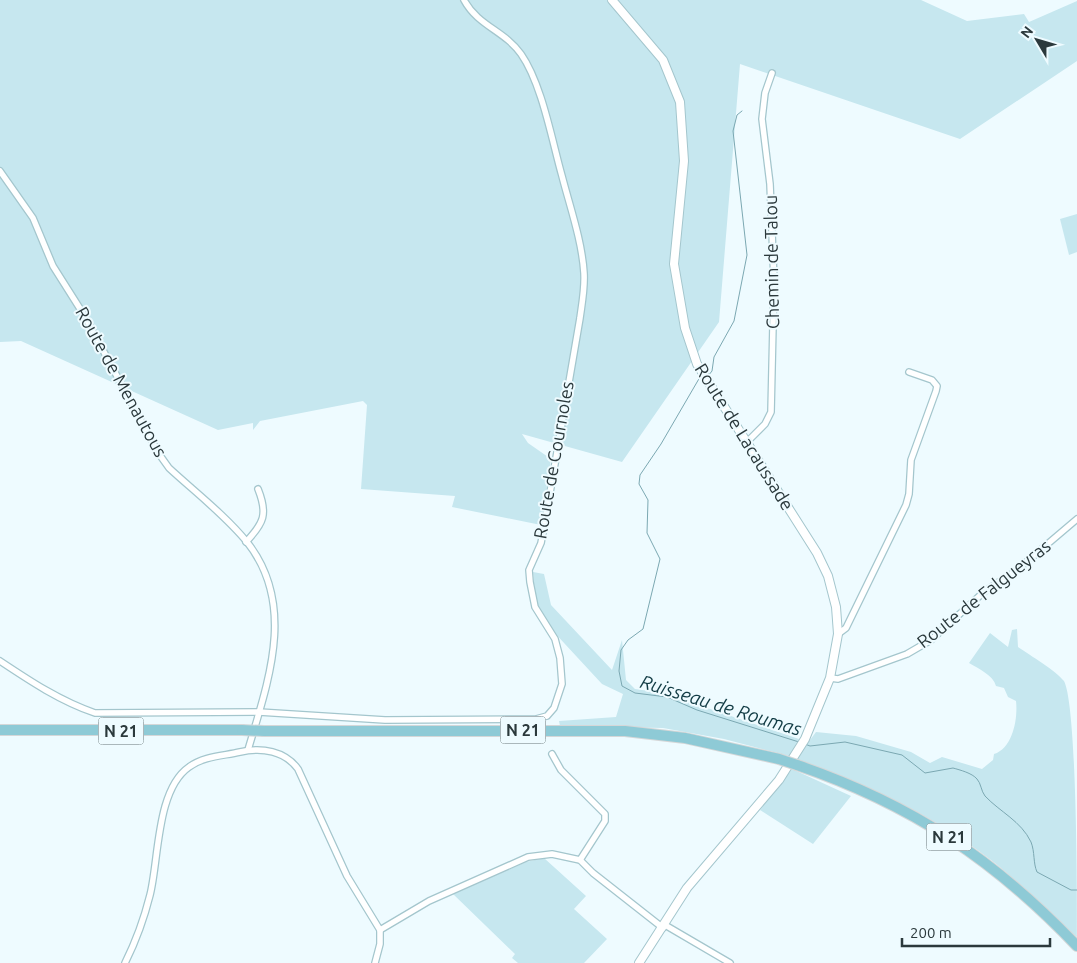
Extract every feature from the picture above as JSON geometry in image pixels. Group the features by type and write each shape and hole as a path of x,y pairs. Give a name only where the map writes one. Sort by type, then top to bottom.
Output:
{"main road":[{"name":"N 21","path":"0,730 625,731 702,742 779,760 833,777 877,796 921,819 961,844 1009,880 1077,946"}],"street":[{"name":"Route de Cournoles","path":"0,661 75,706 96,713 259,712 385,720 536,719 546,716 554,708 562,684 560,658 555,639 535,607 529,570 541,543 545,522 580,318 584,271 572,214 543,108 527,63 512,44 480,21 464,0"},
{"name":"Route de Lacaussade","path":"612,0 663,60 680,102 684,161 674,264 685,328 697,364 817,553 828,576 836,607 838,634 830,678 797,754 779,780 687,888 639,963"},
{"name":"Chemin de Talou","path":"746,443 765,424 771,412 774,281 770,184 762,118 765,92 772,73"},
{"name":"Route de Menautous","path":"1,175 33,218 53,266 84,315 159,454 169,468 246,542 258,559 270,584 275,611 275,639 270,674 248,750"},
{"path":"838,634 846,628 906,505 909,494 911,460 937,386 932,380 908,372"},
{"path":"246,542 259,528 264,516 258,489"},
{"name":"Route de Falgueyras","path":"830,678 838,679 907,654 931,640 985,591 1017,570 1077,519"},
{"path":"125,963 137,937 148,900 161,820 178,778 200,760 248,750 282,754 292,760 298,769 347,876 380,930 380,944 375,963"},
{"path":"552,754 561,770 604,814 605,821 580,860"},
{"path":"380,930 429,901 528,857 552,854 580,860 664,926 730,963"}],"shaded area":[{"path":"0,0 921,0 967,21 1024,14 1029,22 1077,1 1077,61 960,139 740,64 719,322 622,462 522,434 528,443 551,459 541,525 452,507 455,496 361,489 367,405 363,401 260,421 253,430 253,423 218,430 21,341 0,342"},
{"path":"1077,214 1077,252 1069,255 1060,219"},
{"path":"533,572 544,574 551,605 612,670 622,640 626,680 635,689 663,693 799,739 789,756 724,739 663,728 560,726 559,721 616,717 623,694 602,684 552,630 536,604"},
{"path":"1017,629 1018,647 1049,668 1064,681 1068,697 1074,762 1077,937 1002,869 946,829 898,802 872,790 795,760 816,732 856,736 911,752 930,763 942,757 982,769 993,760 994,754 1006,746 1010,739 1015,724 1016,701 1008,697 1004,688 996,686 989,675 969,663 990,633 1008,647 1012,630"},
{"path":"792,769 851,796 813,844 760,810"},
{"path":"544,858 586,896 574,909 607,939 584,963 518,963 512,958 515,954 453,894 526,862"}],"waterway":[{"name":"Ruisseau de Roumas","path":"708,376 712,371 714,357 734,321 747,255 733,131 737,115 742,111"},
{"name":"Ruisseau de Roumas","path":"704,381 703,383 700,377 661,444 640,475 639,484 648,500 647,533 660,559 643,629 628,640 621,650 619,671 622,686 635,693 667,697 697,710 799,742"},
{"name":"Ruisseau de Roumas","path":"805,744 810,746 845,742 902,755 925,773 953,768 972,775 978,781 985,796 1016,822 1027,835 1031,842 1037,872 1071,890 1077,890"}]}
